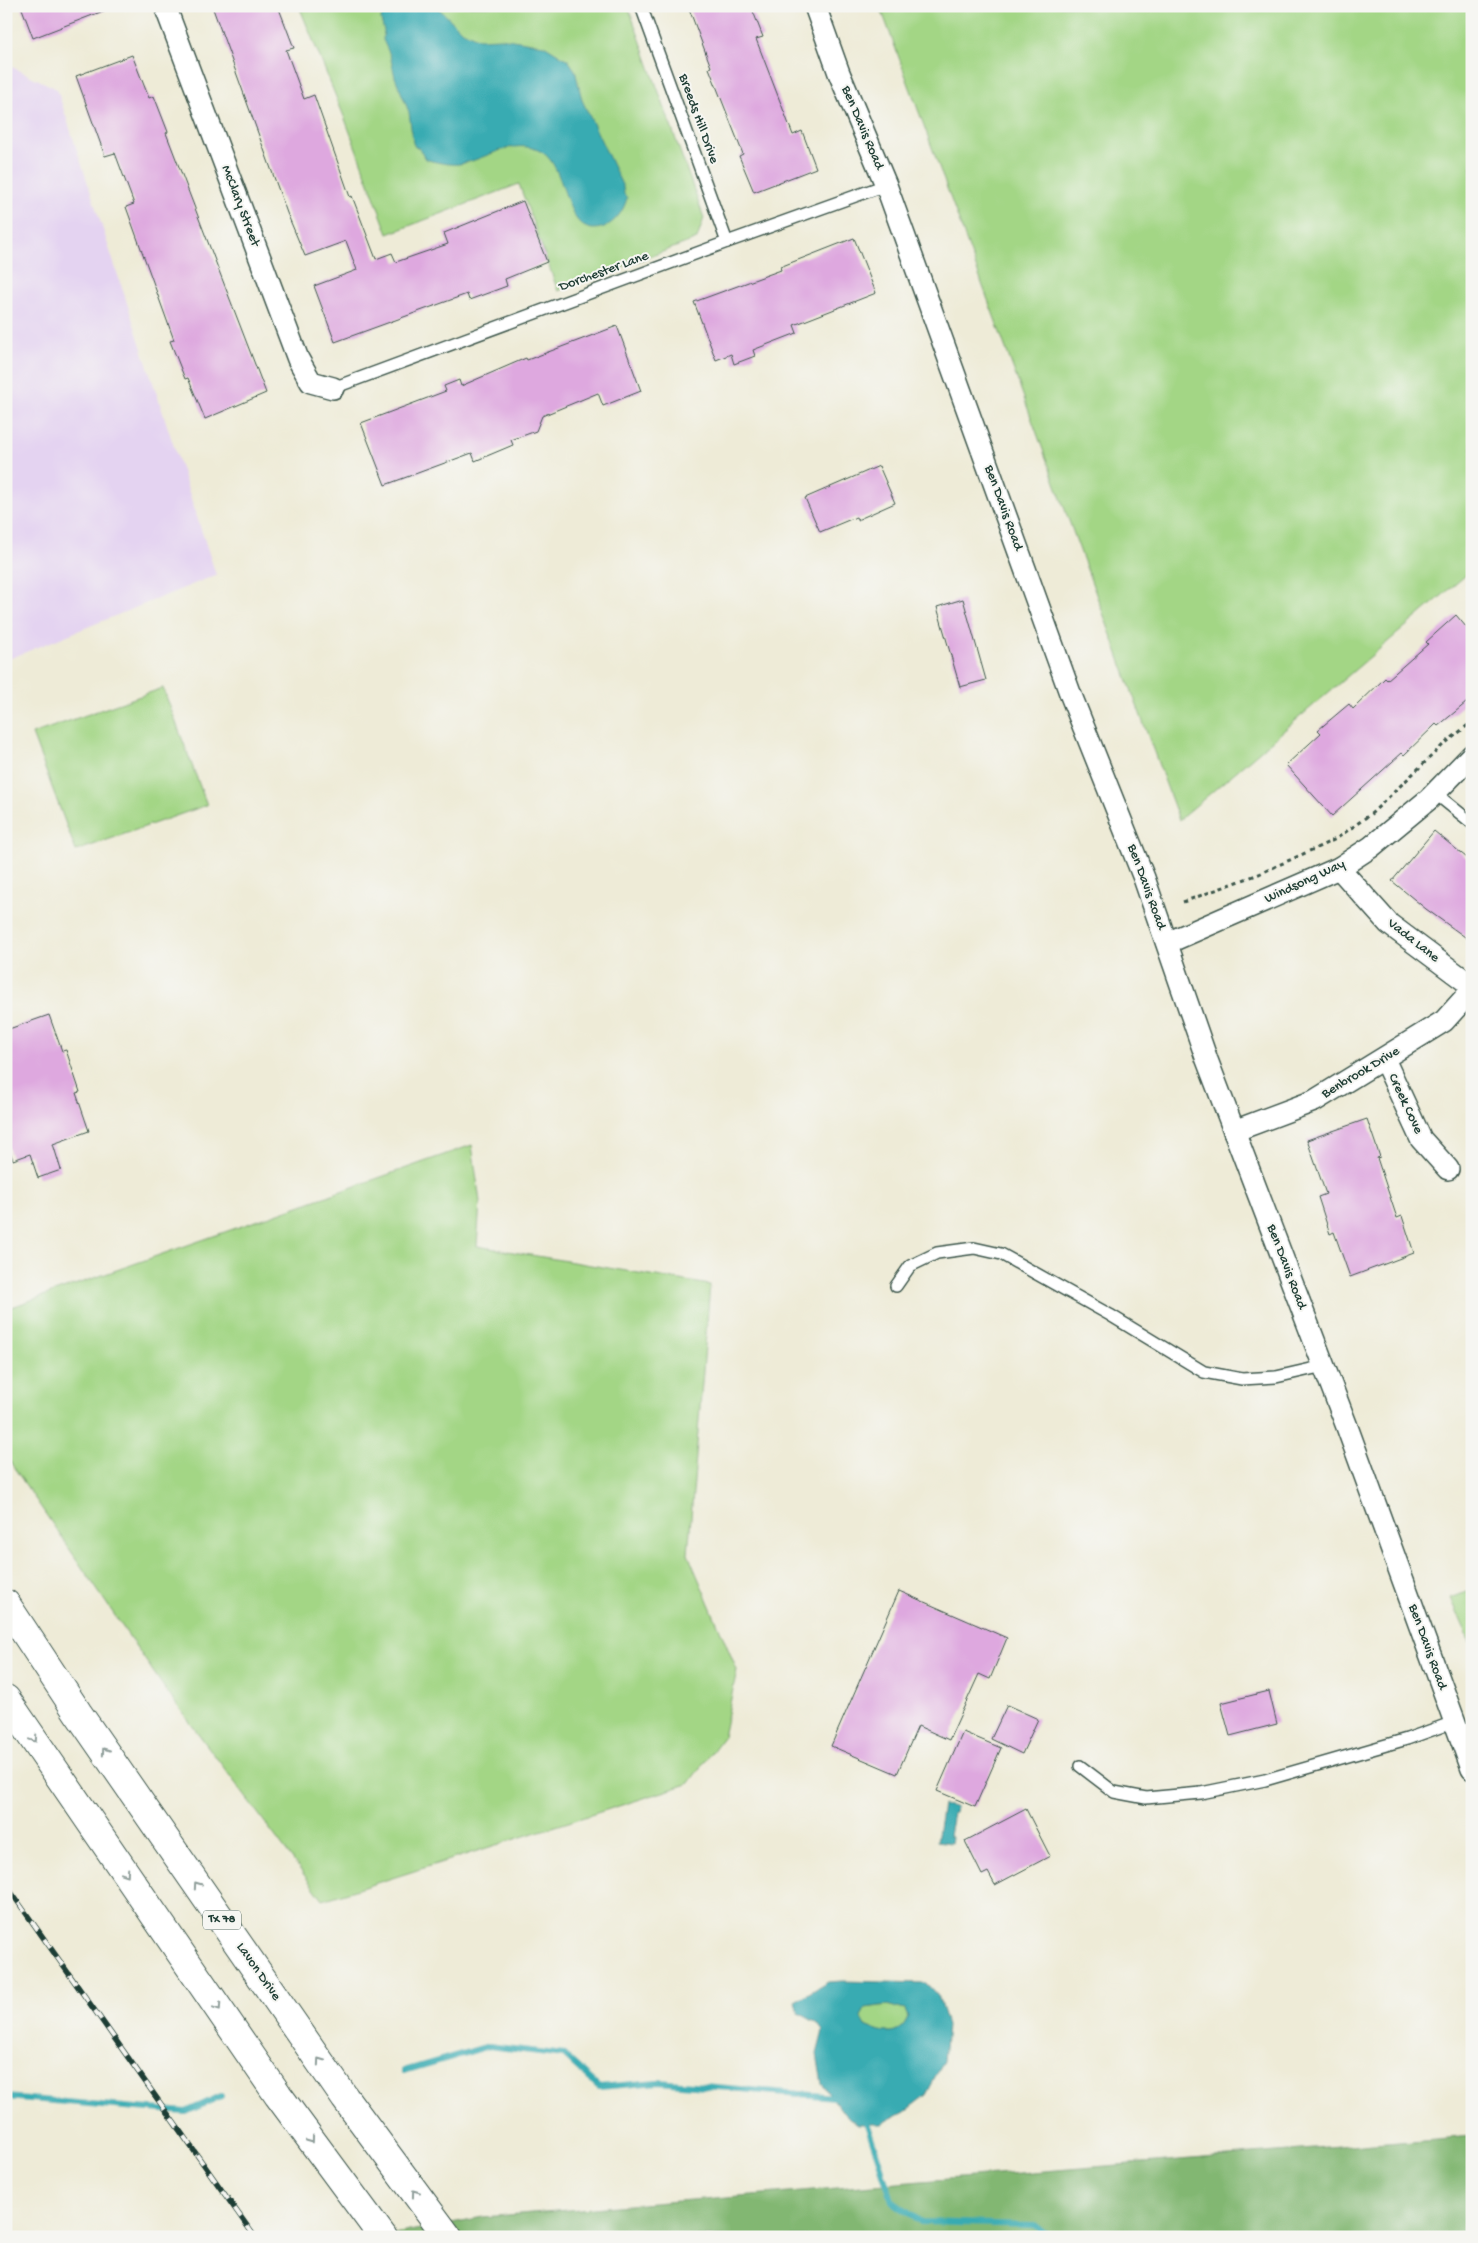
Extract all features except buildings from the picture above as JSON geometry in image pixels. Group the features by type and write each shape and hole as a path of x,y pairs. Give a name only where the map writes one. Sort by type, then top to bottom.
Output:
{"main road":[{"name":"Lavon Drive","path":"6,1604 78,1713 334,2081 448,2237"},
{"path":"6,1699 278,2095 382,2237"}],"street":[{"name":"McClary Street","path":"165,6 298,360 312,382 333,388"},
{"name":"Ben Davis Road","path":"816,6 839,73 886,185 1070,693 1144,878 1234,1130 1324,1366 1472,1769"},
{"name":"Windsong Way","path":"1167,943 1339,868 1371,848 1435,793 1472,755"},
{"name":"Vada Lane","path":"1339,868 1389,924 1472,986"},
{"name":"Benbrook Drive","path":"1234,1130 1314,1101 1444,1020 1472,990"},
{"name":"Creek Cove","path":"1384,1059 1420,1139 1448,1170"}],"lane":[{"name":"Breeds Hill Drive","path":"641,6 727,242"},
{"name":"Dorchester Lane","path":"333,388 886,185"},
{"path":"1435,793 1472,823"},
{"path":"896,1286 910,1266 937,1253 974,1248 1002,1254 1118,1320 1204,1372 1242,1379 1276,1378 1324,1366"},
{"path":"1080,1766 1114,1792 1146,1798 1201,1793 1265,1780 1407,1739 1454,1722"}],"path":[{"path":"1183,902 1260,874 1336,839 1372,813 1443,745 1472,722"}],"shaded area":[{"path":"6,64 57,89 216,575 6,660"}],"green space":[{"path":"299,6 628,6 704,218 697,239 558,291 519,184 388,234 345,119"},
{"path":"880,6 1472,6 1472,570 1179,820"},
{"path":"163,688 207,805 76,851 32,734"},
{"path":"472,1145 480,1202 477,1246 710,1285 688,1554 737,1670 723,1737 688,1784 323,1900 167,1692 6,1456 6,1309"},
{"path":"1472,1590 1472,1646 1451,1598"},
{"path":"887,2005 905,2010 908,2017 905,2023 896,2031 890,2032 879,2031 866,2026 861,2015 865,2008"},
{"path":"1472,2136 1472,2237 378,2237 483,2217"}],"water":[{"path":"383,6 436,6 461,30 479,39 500,38 544,45 568,60 575,70 582,100 627,198 622,211 616,219 604,227 590,229 580,224 573,214 557,171 550,159 540,151 530,147 509,148 459,164 425,159 419,148 415,147 413,143 409,112 383,40 384,31 381,20"},
{"path":"943,1805 956,1807 955,1813 953,1813 949,1836 952,1837 951,1843 937,1841"},
{"path":"828,1982 926,1983 938,1996 947,2025 944,2061 926,2095 904,2112 881,2124 858,2124 845,2115 822,2084 817,2054 823,2031 817,2023 799,2013 795,2001","holes":["887,2005 905,2010 908,2017 905,2023 896,2031 890,2032 879,2031 866,2026 861,2016 865,2008"]}],"waterway":[{"path":"404,2071 489,2046 564,2055 599,2087 658,2082 835,2097 840,2100"},
{"path":"6,2097 186,2112 221,2096"},
{"path":"865,2118 892,2201 921,2222 1035,2225 1050,2237"}],"railway":[{"path":"6,1885 255,2237"}]}
